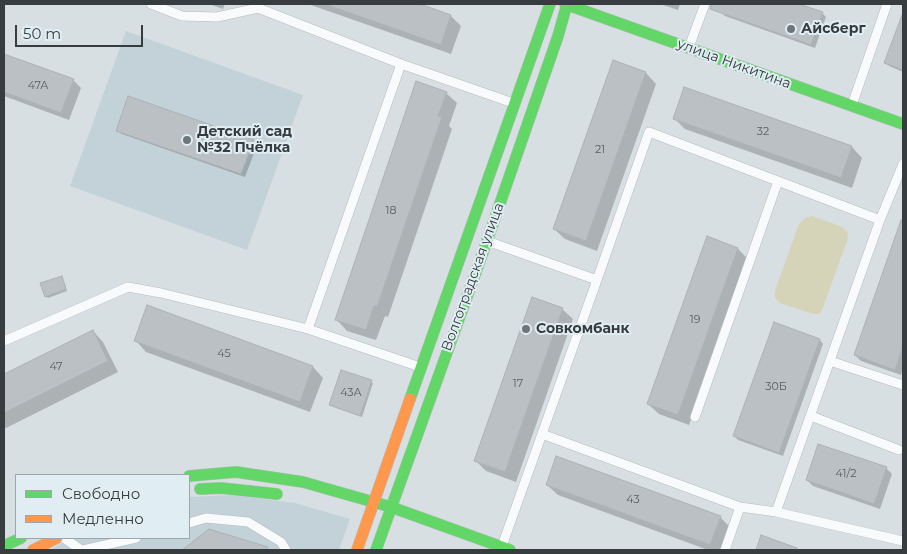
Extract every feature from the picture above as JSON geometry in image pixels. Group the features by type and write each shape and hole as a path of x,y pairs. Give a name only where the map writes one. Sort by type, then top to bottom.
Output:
{"main road":[{"path":"357,550 365,514 374,502 550,4"},
{"name":"улица Никитина","path":"566,4 903,124"},
{"name":"Волгоградская улица","path":"376,550 391,522 391,507 487,241 558,36 566,4"},
{"path":"190,476 236,472 304,482 391,507 504,549"},
{"path":"190,490 221,488 285,494"},
{"path":"365,514 391,522"},
{"path":"4,546 19,539"},
{"path":"33,550 55,539"}],"lane":[{"path":"151,4 182,16 217,17 258,8 401,64 532,109"},
{"path":"689,48 705,4"},
{"path":"852,106 888,4"},
{"path":"308,328 401,64"},
{"path":"504,549 542,434 649,132 880,220"},
{"path":"776,512 880,220 903,164"},
{"path":"695,417 778,181"},
{"path":"487,241 597,280"},
{"path":"4,341 128,287 308,328 439,374"},
{"path":"830,361 903,385"},
{"path":"811,416 899,450"},
{"path":"542,434 740,507 776,512 903,541"},
{"path":"725,550 740,507"},
{"path":"190,523 206,518 248,522 281,542 286,550"},
{"path":"66,539 82,550 132,539"}],"shaded area":[{"name":"Детский сад №32 Пчёлка","path":"126,31 303,95 247,250 70,186"},
{"path":"812,216 840,226 847,231 848,238 819,314 813,314 780,303 775,298 775,291 799,224 805,218"},
{"path":"233,495 295,503 350,519 339,550 51,550 68,539 190,539 190,497"}],"building":[{"path":"331,4 420,4 451,15 441,45 330,6"},
{"name":"Айсберг","path":"711,4 799,4 823,12 811,45 710,9"},
{"path":"903,16 903,70 884,63"},
{"path":"4,54 74,79 61,113 4,92"},
{"path":"613,60 646,72 586,241 553,229"},
{"path":"416,81 447,92 438,116 442,117 377,307 374,306 366,330 335,320"},
{"path":"684,87 852,146 841,178 673,119"},
{"path":"128,96 254,140 241,174 116,131"},
{"path":"901,220 903,220 903,346 895,370 854,355"},
{"path":"707,236 738,248 678,415 647,404"},
{"path":"62,276 66,289 45,297 40,283"},
{"path":"532,297 563,308 505,472 474,461"},
{"path":"147,305 313,366 300,402 134,341"},
{"path":"774,322 820,339 779,453 733,436"},
{"path":"93,330 108,361 4,413 4,374"},
{"path":"341,370 372,380 360,416 329,405"},
{"path":"818,444 887,467 874,504 806,480"},
{"path":"556,456 721,516 710,545 546,485"},
{"path":"209,529 268,547 267,550 182,550"},
{"path":"761,535 797,548 797,550 756,550"}],"traffic: fast":[{"path":"410,399 550,4"},
{"path":"565,4 903,124"},
{"path":"376,550 487,241 558,36 567,4"},
{"path":"190,476 236,472 303,482 391,507 510,550"},
{"path":"200,489 221,488 277,494"},
{"path":"4,546 19,539"}],"traffic: slow":[{"path":"357,550 410,399"},
{"path":"33,550 55,539"}],"place":[{"name":"Айсберг","path":"791,29"},
{"name":"Детский сад №32 Пчёлка","path":"187,140"},
{"name":"Совкомбанк","path":"526,329"}]}
